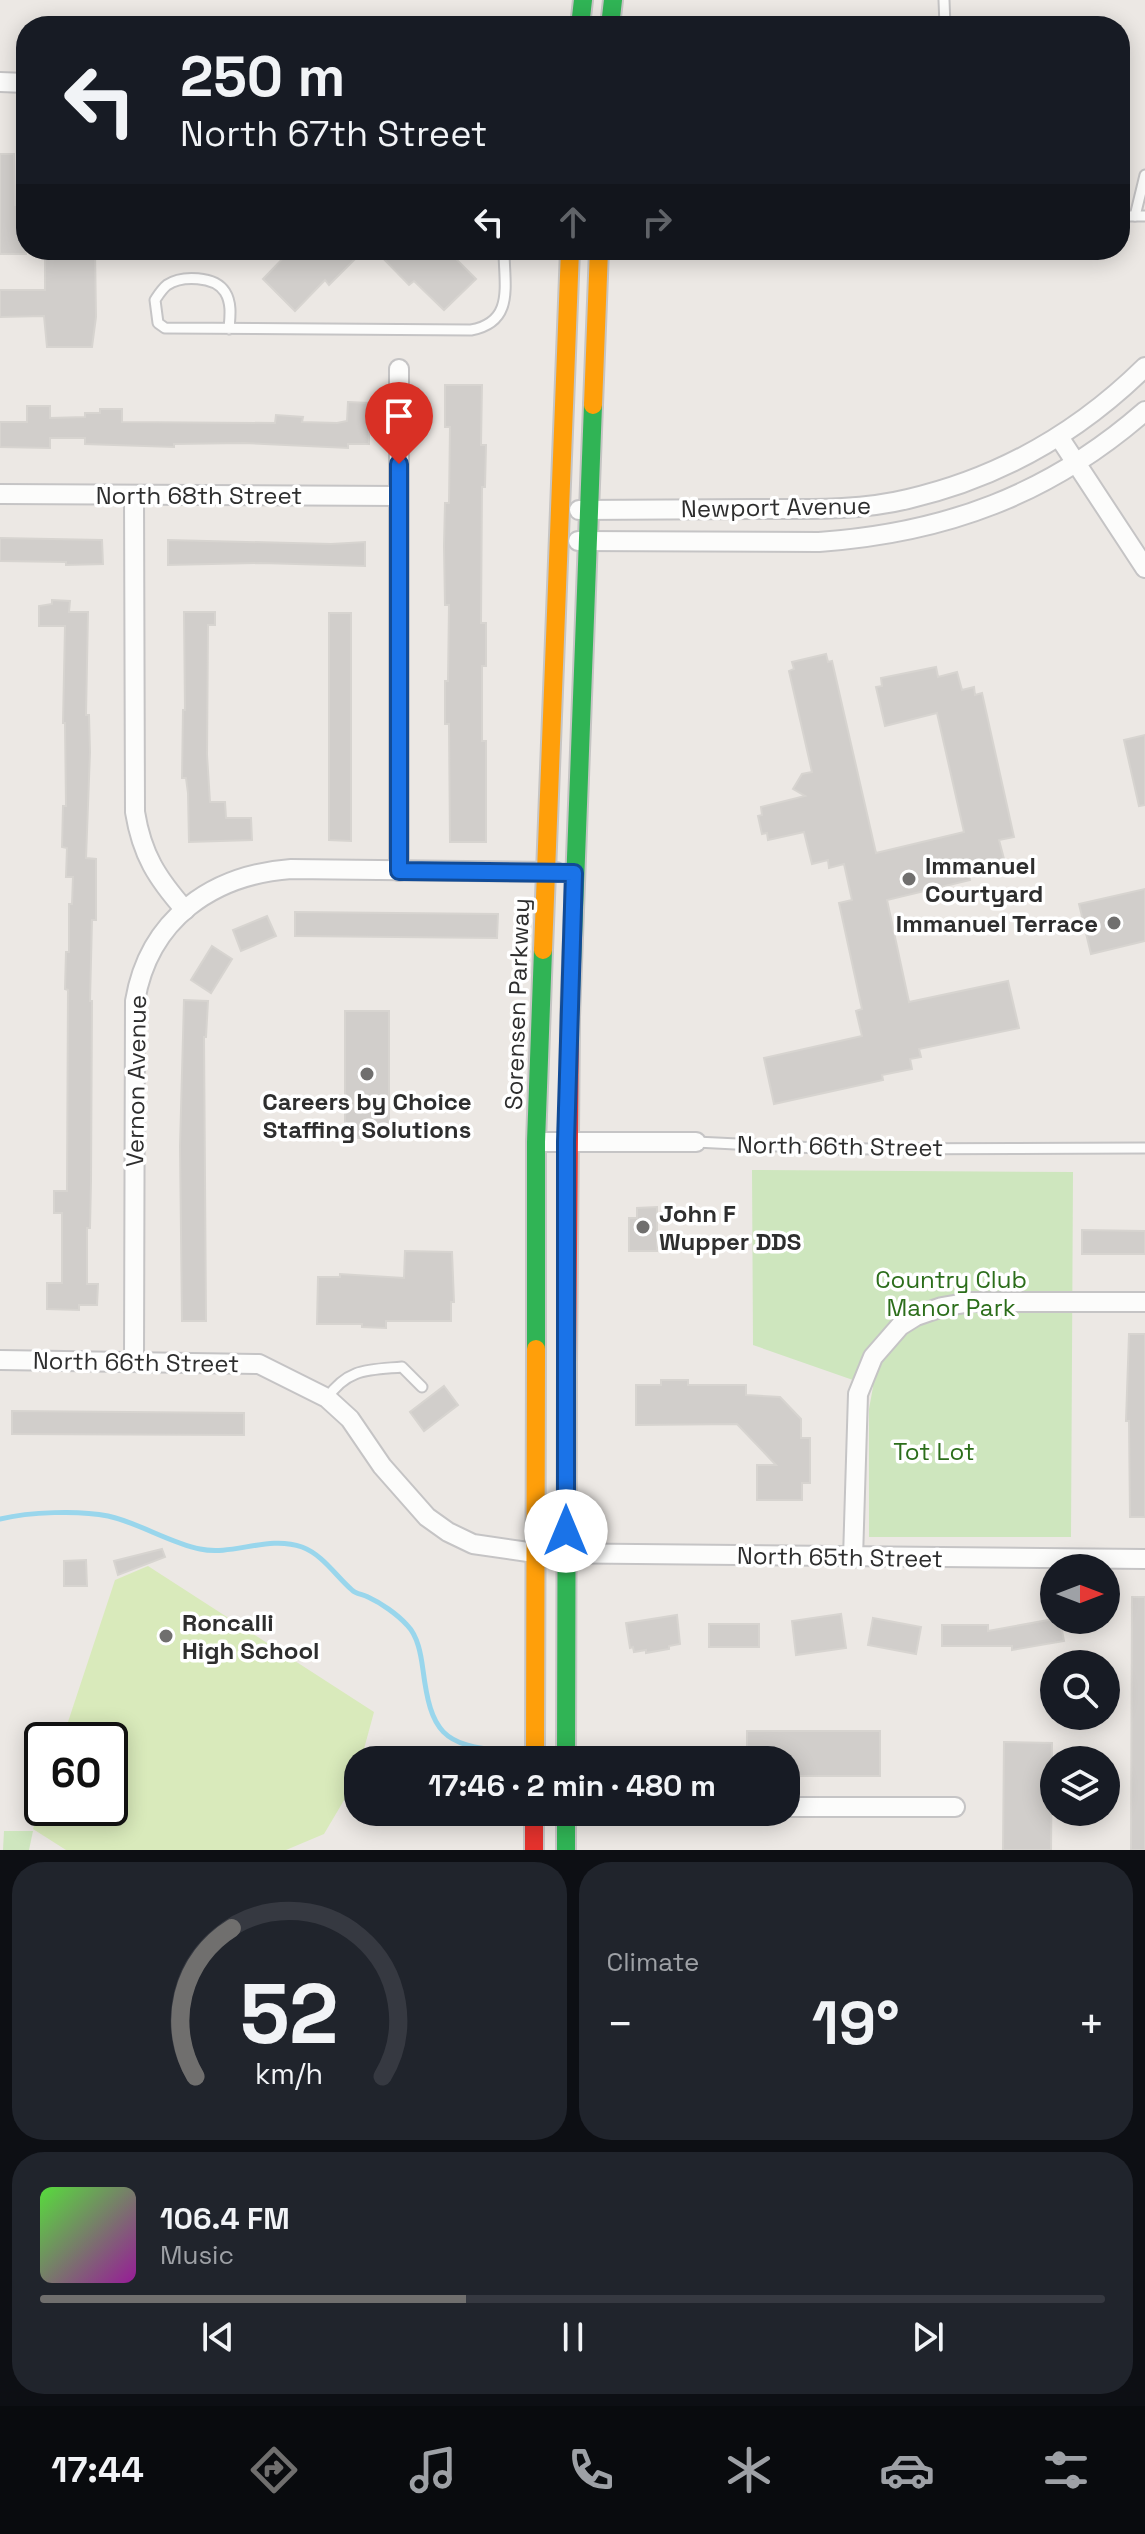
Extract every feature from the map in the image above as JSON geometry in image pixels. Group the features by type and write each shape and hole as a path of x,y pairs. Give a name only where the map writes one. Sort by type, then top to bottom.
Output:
{"main road":[{"name":"Sorensen Parkway","path":"535,1746 536,1142 570,260"},
{"path":"566,1746 566,1142 599,260"},
{"path":"534,1826 534,1850"},
{"path":"566,1826 566,1850"}],"street":[{"name":"Newport Avenue","path":"560,510 845,509 939,491 1005,467 1059,437 1091,415 1145,367"},
{"path":"399,369 399,871"},
{"name":"Newport Avenue","path":"559,540 819,542 888,534 953,520 993,507 1030,490 1109,441 1145,411"},
{"path":"1059,437 1145,568"},
{"name":"North 68th Street","path":"0,494 399,496"},
{"path":"134,495 135,812 144,852 155,873 185,910"},
{"name":"Vernon Avenue","path":"134,1361 135,1001 150,954 171,923 221,885 263,871 574,873"},
{"name":"North 66th Street","path":"536,1142 696,1142"},
{"path":"853,1558 858,1394 873,1357 900,1326 916,1316 942,1307 971,1302 1145,1302"},
{"name":"North 66th Street","path":"0,1360 259,1364 327,1398 350,1419 382,1466 427,1517 448,1532 473,1544 535,1553"},
{"name":"North 65th Street","path":"535,1553 1145,1559"},
{"path":"800,1807 955,1807"}],"lane":[{"path":"1140,216 1145,175"},
{"path":"229,329 230,305 224,290 214,282 183,279 169,283 155,300 158,323 165,328 229,329 471,330 496,321 502,311 504,260"},
{"name":"North 66th Street","path":"696,1142 837,1149 1145,1148"},
{"path":"327,1398 346,1376 388,1368 402,1367 422,1387"}],"green space":[{"name":"Country Club Manor Park","path":"752,1170 1073,1172 1071,1537 869,1537 869,1409 873,1387 753,1345"},
{"path":"148,1566 374,1712 365,1746 344,1746 344,1800 324,1834 286,1850 66,1850 33,1829 34,1826 128,1826 128,1722 68,1722 115,1580"},
{"path":"4,1831 33,1831 29,1850 3,1850"}],"building":[{"path":"0,154 14,154 16,254 0,254"},
{"path":"45,260 95,260 96,317 92,347 47,347 44,316 0,317 0,290 45,290"},
{"path":"281,260 354,260 329,285 325,280 295,311 263,279"},
{"path":"385,260 457,260 476,279 444,310 414,281 409,285"},
{"path":"445,385 482,385 481,445 486,445 485,487 482,487 481,623 486,623 486,666 482,666 482,741 486,741 486,842 450,842 449,724 445,724 449,605 445,605 444,546 445,503 449,503 450,427 445,427"},
{"path":"348,402 369,403 369,444 348,444 348,448 244,443 174,444 174,447 85,444 85,438 50,438 50,448 0,447 0,422 27,422 27,406 50,406 50,418 85,417 85,413 100,413 100,409 122,409 122,422 275,423 276,415 303,417 302,422 337,423 347,421"},
{"path":"0,538 102,540 103,564 0,561"},
{"path":"168,540 365,542 365,566 261,563 168,565"},
{"path":"52,600 70,601 69,612 88,612 86,715 89,715 90,752 86,858 96,859 96,920 92,920 91,1181 87,1284 98,1284 97,1305 79,1305 79,1310 47,1309 47,1283 62,1283 62,1213 54,1213 54,1191 67,1191 68,990 65,989 73,877 66,877 67,848 62,847 63,806 66,806 63,723 65,626 39,626 39,606 52,604"},
{"path":"184,612 215,612 215,625 208,625 207,755 210,802 225,802 226,818 251,818 252,840 189,842 188,793 186,778 182,778"},
{"path":"329,613 351,613 351,841 329,840"},
{"name":"Immanuel Courtyard","path":"826,654 828,662 832,661 876,853 964,832 937,713 885,726 876,687 882,686 881,678 936,667 938,677 957,672 962,690 974,687 975,695 982,693 1014,837 999,840 1004,859 968,867 970,880 887,900 909,1002 1008,981 1019,1028 919,1049 921,1057 910,1059 912,1069 882,1075 883,1080 774,1104 764,1058 862,1036 856,1011 862,1009 839,903 852,900 844,864 829,868 828,860 812,864 804,832 768,840 767,833 762,834 758,816 762,815 761,807 805,796 793,789 802,774 812,772 789,671 794,669 792,662"},
{"path":"1145,735 1145,805 1139,806 1124,740"},
{"name":"Immanuel Terrace","path":"1145,889 1145,941 1091,954 1079,904"},
{"path":"295,912 498,914 497,938 295,936"},
{"path":"267,916 276,936 241,951 233,930"},
{"path":"212,946 232,959 211,993 191,980"},
{"path":"184,1000 208,1001 204,1037 206,1321 182,1321 180,1146"},
{"name":"Careers by Choice Staffing Solutions","path":"345,1011 389,1011 389,1138 345,1138"},
{"name":"John F Wupper DDS","path":"657,1207 657,1251 629,1251 629,1218 637,1218 637,1208"},
{"path":"1082,1230 1145,1231 1145,1254 1082,1254"},
{"path":"405,1251 452,1252 454,1302 451,1302 451,1321 386,1321 386,1328 362,1327 362,1324 317,1324 318,1277 340,1277 340,1274 404,1278"},
{"path":"1129,1334 1145,1334 1145,1517 1130,1517 1129,1421 1126,1421"},
{"path":"661,1380 688,1380 688,1385 746,1385 746,1395 780,1397 801,1419 801,1438 810,1438 810,1483 802,1483 802,1500 757,1500 757,1465 776,1465 737,1424 636,1425 636,1385 661,1385"},
{"path":"444,1386 458,1405 424,1431 410,1412"},
{"path":"12,1411 244,1413 244,1435 12,1434"},
{"path":"162,1549 165,1557 118,1575 114,1561"},
{"path":"86,1560 87,1586 64,1586 64,1561"},
{"path":"1132,1597 1145,1597 1145,1850 1131,1850"},
{"path":"841,1614 846,1648 796,1655 792,1621"},
{"path":"677,1615 680,1644 646,1653 646,1650 634,1652 633,1647 630,1648 626,1623"},
{"path":"873,1618 921,1627 916,1654 868,1645"},
{"path":"1040,1621 1040,1634 1063,1634 1064,1641 1012,1650 1012,1646 942,1646 942,1625 988,1625 988,1631"},
{"path":"709,1624 759,1624 759,1647 709,1647"},
{"path":"747,1731 880,1731 880,1776 800,1776 800,1746 747,1746"},
{"path":"1004,1742 1052,1743 1052,1746 1040,1746 1040,1826 1051,1826 1051,1850 1003,1850"}],"waterway":[{"path":"0,1519 54,1513 96,1514 119,1519 200,1549 225,1550 276,1543 302,1547 323,1560 354,1591 383,1606 411,1629 420,1652 426,1691 436,1722 453,1740 471,1746"}],"traffic: fast":[{"path":"581,16 583,0"},
{"path":"611,16 613,0"},
{"path":"570,1017 593,405"},
{"path":"536,1349 536,1142 543,950"},
{"path":"566,1746 567,1364"},
{"path":"566,1826 566,1850"}],"traffic: slow":[{"path":"543,950 570,260"},
{"path":"593,405 599,260"},
{"path":"535,1746 536,1349"}],"traffic: jam":[{"path":"567,1364 570,1017"},
{"path":"534,1826 534,1850"}],"place":[{"name":"Immanuel Courtyard","path":"909,879"},
{"name":"Immanuel Terrace","path":"1114,923"},
{"name":"Careers by Choice Staffing Solutions","path":"367,1074"},
{"name":"John F Wupper DDS","path":"643,1227"},
{"name":"Roncalli High School","path":"166,1636"}],"route":[{"path":"399,464 399,871 574,873 566,1142 566,1531"}],"park label":[{"name":"Tot Lot","path":"934,1451"}]}
